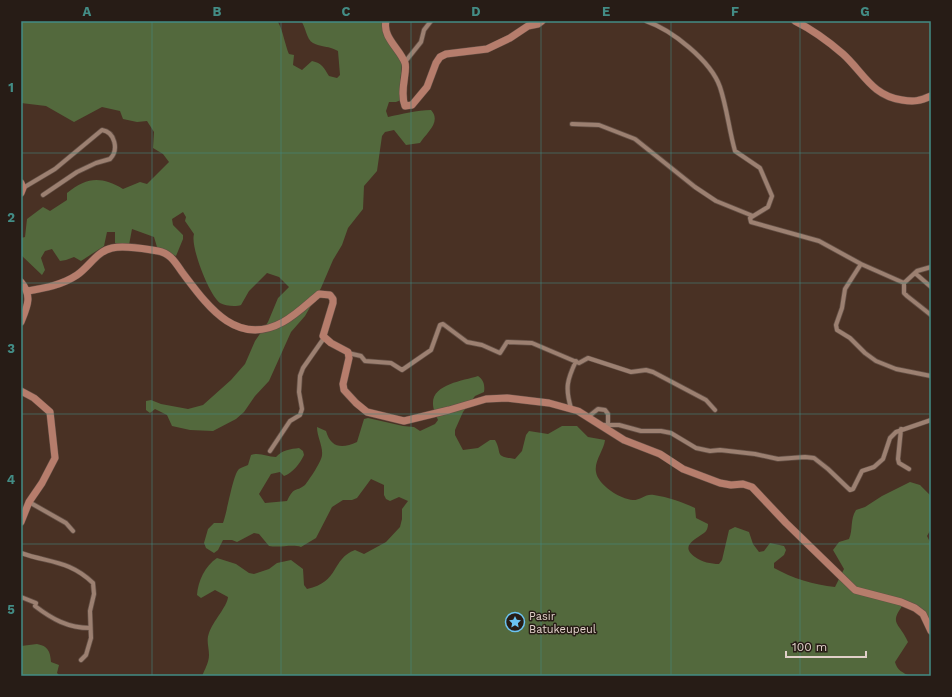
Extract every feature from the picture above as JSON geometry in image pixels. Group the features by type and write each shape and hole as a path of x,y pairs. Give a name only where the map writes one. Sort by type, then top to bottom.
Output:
{"street":[{"path":"386,21 387,32 404,62 403,101 405,106 412,105 427,87 440,57 446,54 487,49 510,38 528,26 538,24 542,21"},
{"path":"404,62 421,42 424,30 431,21"},
{"path":"646,21 654,24 690,48 715,76 721,89 735,151 760,168 772,196 768,207 752,216 750,219 751,222 810,237 828,245 861,264 904,283"},
{"path":"795,21 823,38 844,56 877,91 891,98 915,102 922,101 931,96"},
{"path":"572,124 599,125 635,139 695,187 716,201 752,216"},
{"path":"22,188 55,169 102,130 105,130 111,135 115,144 114,155 110,159 96,163 77,172 43,195"},
{"path":"28,291 54,286 65,282 77,275 105,251 117,247 159,251 168,254 194,287 225,321 239,328 257,330 272,328 288,319 319,294 330,295 333,299 333,303 325,326 324,338 303,368 300,376 299,392 302,409 300,415 290,421 270,451"},
{"path":"861,264 845,289 842,308 836,325 837,330 850,338 865,354 876,361 896,369 931,376"},
{"path":"931,267 915,273 904,283 904,293 931,315"},
{"path":"915,273 931,287"},
{"path":"21,282 28,291 26,307 21,322"},
{"path":"324,338 348,353 362,356 364,361 391,363 402,370 431,350 440,326 443,324 467,342 482,345 500,353 507,342 527,342 581,363 588,358 631,372 646,370 689,390 706,400 715,410"},
{"path":"348,353 349,358 343,384 344,390 367,412 397,421 411,420 486,399 507,398 571,408 605,425 624,440 660,454 683,469 720,483 731,485 743,484 752,487 786,523 855,590 901,602 915,608 923,614 931,631"},
{"path":"571,408 567,392 567,382 570,371 576,361"},
{"path":"21,391 34,398 50,412 55,452 50,470 29,502 21,522"},
{"path":"588,417 598,408 605,410 608,414 605,425"},
{"path":"605,425 619,425 641,431 661,431 671,433 696,448 710,451 720,450 755,454 778,459 805,457 814,458 828,468 850,490 853,489 862,471 874,467 883,459 890,438 901,429 931,420"},
{"path":"901,429 898,459 899,463 909,469"},
{"path":"29,502 66,523 73,531"},
{"path":"21,552 54,560 87,576 93,583 95,588 90,611 91,638 86,655 81,660"},
{"path":"21,597 36,603 35,606 55,620 72,626 90,628"}],"green space":[{"path":"21,21 277,21 289,54 294,55 293,65 302,70 312,61 322,66 329,76 337,78 340,75 338,51 313,43 307,36 301,21 385,21 389,41 402,64 400,83 401,100 389,102 386,111 388,117 426,110 431,110 434,114 434,123 420,143 406,145 394,130 385,132 382,136 377,171 364,186 363,209 348,228 342,245 333,260 321,288 305,316 291,332 269,381 255,396 244,412 236,419 213,431 190,430 172,426 167,415 155,409 150,413 146,410 146,401 151,400 161,404 188,409 203,405 231,380 245,364 255,341 268,322 278,298 289,287 279,277 267,273 249,291 241,305 230,306 220,303 211,291 201,270 195,249 194,234 185,221 186,217 183,212 172,219 173,225 183,235 183,239 176,256 157,247 154,237 132,229 129,245 115,243 115,232 107,232 104,246 81,261 74,257 60,261 52,249 45,251 41,258 45,270 42,275 21,255 21,238 25,237 27,219 43,207 50,211 67,200 67,193 88,181 101,180 123,189 140,182 147,184 169,162 163,154 153,148 154,132 147,121 137,122 123,119 120,111 102,107 74,122 46,106 21,103"},
{"path":"478,376 484,383 484,392 475,396 463,412 455,430 455,435 463,450 478,448 490,440 495,440 501,455 515,459 522,451 526,435 529,431 548,434 562,426 577,426 588,437 605,440 596,464 596,472 601,482 610,490 628,499 636,500 648,495 654,495 675,500 695,508 696,518 708,524 708,526 705,532 690,543 690,553 701,560 713,564 719,564 722,560 729,530 735,527 749,532 753,544 759,552 764,551 770,543 784,546 786,550 784,555 774,563 774,568 788,575 819,585 835,587 844,569 833,550 839,542 849,539 853,517 856,510 865,507 882,496 910,482 920,485 931,496 931,529 927,536 931,544 931,626 924,614 915,605 906,601 897,615 896,623 905,635 908,642 895,662 899,669 910,676 202,676 209,658 208,636 228,597 215,590 201,598 197,595 203,574 213,561 217,558 236,564 249,573 254,574 269,569 277,563 291,560 303,569 304,585 307,589 318,586 330,576 347,554 355,550 364,554 386,542 400,527 402,509 408,501 399,497 390,501 386,499 384,495 384,485 371,479 357,498 352,500 343,500 332,507 316,538 301,547 269,546 259,534 254,533 237,542 232,540 223,540 218,550 214,553 206,548 204,543 208,529 214,523 223,523 237,472 239,469 248,465 251,455 257,454 276,457 284,451 290,449 299,448 303,451 303,458 293,470 284,476 280,472 271,474 259,494 265,503 287,501 294,491 305,485 320,462 322,448 317,427 326,431 331,441 338,446 347,446 357,442 364,419 368,418 414,427 420,431 435,424 438,420 433,404 434,397 438,392 450,384"},
{"path":"37,644 44,646 49,652 51,662 59,665 57,673 60,676 21,676 21,646"}],"place":[{"name":"Pasir Batukeupeul","path":"515,622"}]}
